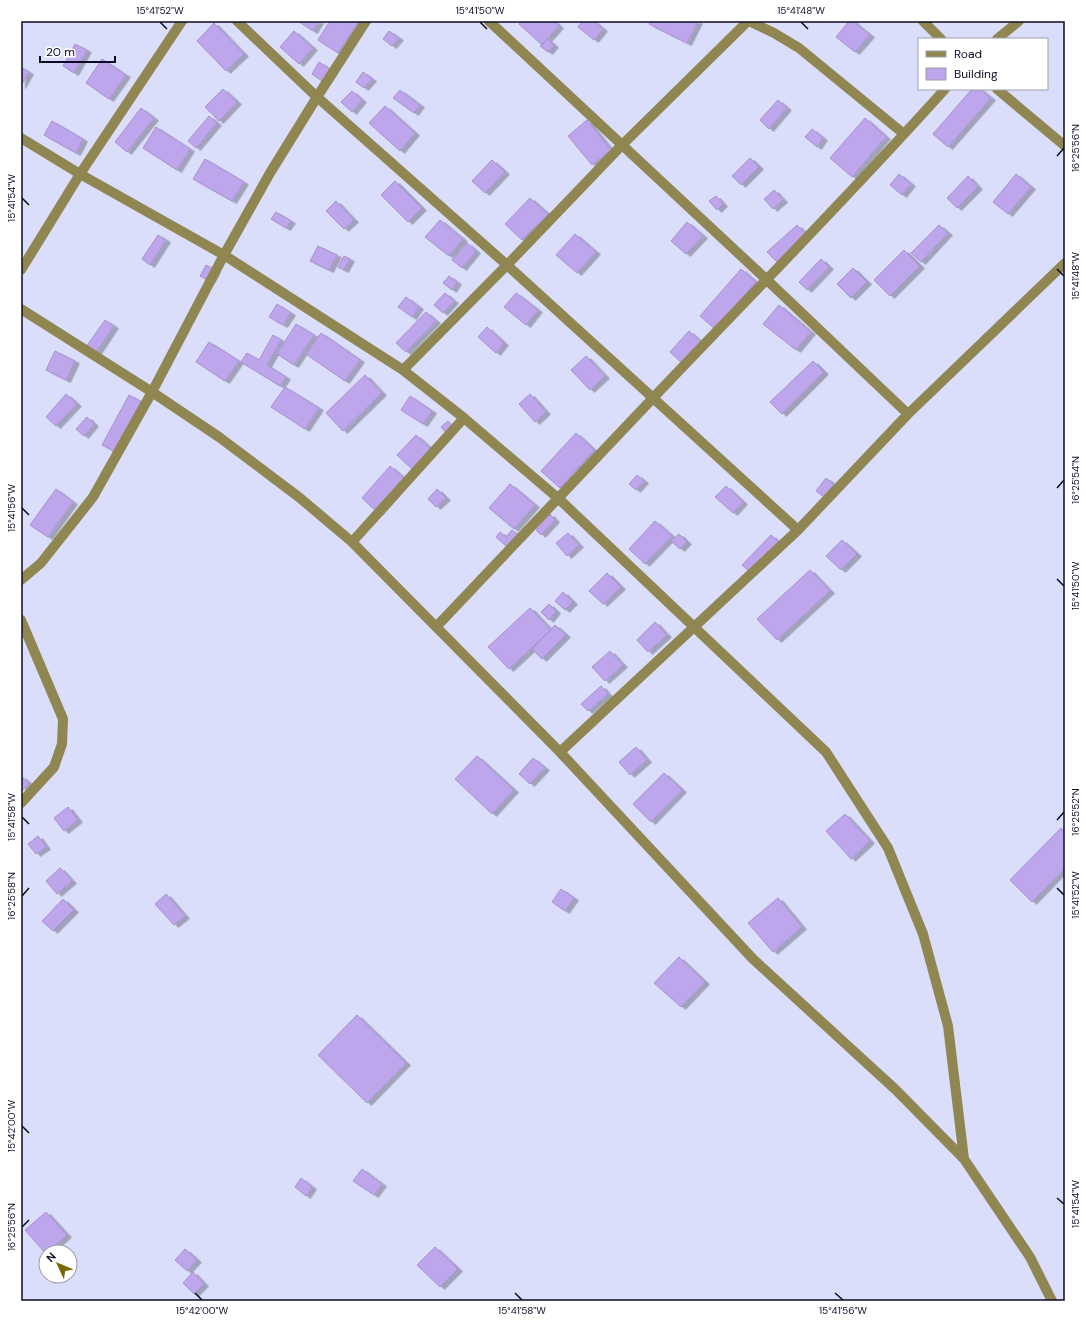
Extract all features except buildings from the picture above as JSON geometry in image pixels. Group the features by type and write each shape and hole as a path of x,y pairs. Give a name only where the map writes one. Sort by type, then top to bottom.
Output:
{"street":[{"path":"21,270 80,174 182,21"},
{"path":"237,21 317,97 654,397 798,530"},
{"path":"21,580 41,563 93,497 152,392 224,255 270,173 366,21"},
{"path":"489,21 767,280 908,414"},
{"path":"403,370 507,265 622,145 749,21 774,32 799,48 904,134"},
{"path":"923,21 940,38"},
{"path":"998,38 1019,21"},
{"path":"437,626 767,280 904,134 943,90"},
{"path":"998,90 1065,146"},
{"path":"21,138 80,174 224,255 403,370 464,418 559,499 826,752 888,848 923,934 948,1026 964,1159"},
{"path":"560,752 798,530 908,414 1065,263"},
{"path":"21,309 152,392 225,441 300,498 352,542 437,626 560,752 753,959 896,1090 964,1159 1030,1257 1052,1301"},
{"path":"352,542 464,418"},
{"path":"21,620 63,719 62,744 54,767 21,803"}]}
